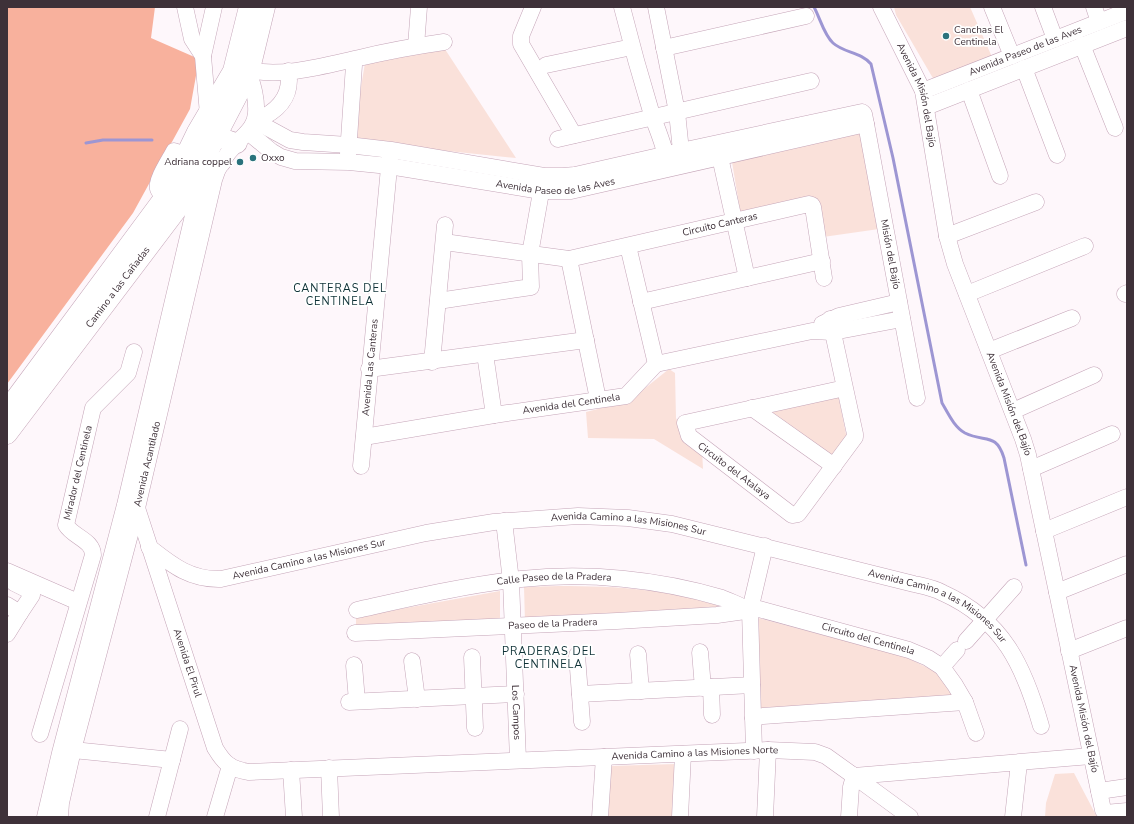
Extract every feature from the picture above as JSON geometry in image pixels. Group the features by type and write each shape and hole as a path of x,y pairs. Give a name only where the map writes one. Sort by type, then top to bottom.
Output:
{"main road":[{"name":"Camino a las Cañadas","path":"7,434 100,298 171,203 192,156 208,114 233,71 249,7"},
{"name":"Camino a las Cañadas","path":"192,156 218,132 250,72 265,7"},
{"path":"208,114 223,139 228,141 247,132"},
{"path":"192,156 221,162"},
{"name":"Camino a las Cañadas","path":"7,410 100,298"}],"street":[{"path":"185,7 192,39 204,56"},
{"path":"208,114 204,56 214,7"},
{"path":"416,46 419,7"},
{"path":"532,7 520,36 521,44 574,135"},
{"path":"622,7 632,47 653,117 675,159"},
{"path":"656,7 676,112 675,159"},
{"name":"Avenida Misión del Bajío","path":"881,7 924,99 947,236 955,264 1023,439 1031,469 1103,810 1105,813 1127,811"},
{"path":"992,7 1012,56"},
{"path":"1042,7 1055,39"},
{"name":"Avenida Paseo de las Aves","path":"924,99 1012,56 1055,39 1097,14 1127,11"},
{"path":"664,48 806,16"},
{"name":"Avenida Paseo de las Aves","path":"924,99 969,90 1127,28"},
{"path":"247,132 256,101 250,72 269,73 325,66 416,46 444,42"},
{"path":"1082,46 1115,128"},
{"path":"546,65 632,47"},
{"path":"349,162 348,145 354,65"},
{"path":"1024,68 1056,152"},
{"name":"Avenida Acantilado","path":"60,817 73,750 131,506 211,189 221,162 247,132 266,116 276,110 283,100 288,90 288,71"},
{"path":"558,139 811,81"},
{"path":"969,90 1000,176"},
{"name":"Avenida Paseo de las Aves","path":"247,132 271,151 281,157 295,161 349,162 389,166 452,176 543,183 563,176 675,159 864,118"},
{"name":"Avenida Paseo de las Aves","path":"675,159 720,157 864,118"},
{"name":"Misión del Bajío","path":"864,118 917,398"},
{"name":"Avenida Paseo de las Aves","path":"247,132 303,142 391,150 454,160 543,183"},
{"name":"Avenida Las Canteras","path":"361,466 369,369 391,150"},
{"name":"Avenida Acantilado","path":"45,817 80,674 131,506 199,190 192,156"},
{"path":"720,157 747,278"},
{"path":"452,176 454,160"},
{"path":"438,300 531,287 530,254 543,183"},
{"path":"947,236 1036,202"},
{"name":"Circuito Canteras","path":"444,242 569,259 809,204 812,205 824,278"},
{"path":"432,362 445,225"},
{"path":"628,246 656,364 832,325 899,302"},
{"path":"967,294 1085,246"},
{"path":"569,259 598,399"},
{"path":"641,302 822,261"},
{"path":"989,351 1072,318"},
{"path":"832,325 902,319"},
{"name":"Circuito del Atalaya","path":"832,325 845,388 855,437 798,514 792,515 689,436 685,423 845,388"},
{"path":"369,369 432,362 586,340"},
{"name":"Mirador del Centinela","path":"40,734 93,555 93,549 90,545 69,530 66,525 93,408 128,373 134,352"},
{"path":"485,354 494,415"},
{"name":"Avenida del Centinela","path":"364,437 494,415 626,396 656,364"},
{"path":"1012,411 1094,375"},
{"path":"752,408 834,466"},
{"path":"1031,469 1112,434"},
{"path":"1044,531 1127,497"},
{"name":"Avenida El Pirul","path":"131,506 149,547 214,748 223,761 239,770 249,772 291,770"},
{"name":"Avenida Camino a las Misiones Sur","path":"149,547 169,563 190,574 200,578 221,579 426,533 504,521 578,516 628,518 672,524 914,584 941,592 961,602 986,620 1003,638 1013,654 1036,707 1041,726"},
{"name":"Los Campos","path":"504,521 511,581 518,760"},
{"path":"765,546 750,610 753,718 761,750 765,817"},
{"path":"1057,592 1127,564"},
{"path":"7,571 78,602"},
{"name":"Calle Paseo de la Pradera","path":"358,610 420,596 519,579 556,577 640,581 686,589 723,599 750,610"},
{"path":"7,579 32,592 32,596 13,609 7,634"},
{"path":"942,667 986,620 1014,587"},
{"name":"Circuito del Centinela","path":"750,610 759,609 908,650 928,658 942,667 955,685 965,702 976,733"},
{"name":"Paseo de la Pradera","path":"355,633 718,615 750,610"},
{"path":"1069,651 1127,628"},
{"path":"700,652 712,715"},
{"path":"638,654 641,691"},
{"path":"577,655 582,722"},
{"path":"472,657 475,728"},
{"path":"412,661 417,699"},
{"path":"354,665 353,702 516,694"},
{"path":"59,667 80,674"},
{"path":"580,694 752,685"},
{"path":"753,718 763,716 965,702"},
{"path":"157,817 180,729"},
{"path":"73,750 172,760"},
{"name":"Avenida Camino a las Misiones Norte","path":"291,770 761,750 815,752 826,756 910,817"},
{"path":"680,817 683,754"},
{"path":"849,817 851,787 854,776 1091,756"},
{"path":"600,817 604,757"},
{"path":"1013,817 1019,763"},
{"path":"215,817 230,766"},
{"path":"329,768 331,817"},
{"path":"291,770 294,817"},
{"path":"1099,791 1127,787"}],"shaded area":[{"path":"7,7 155,7 151,38 199,59 190,109 133,213 7,384"},
{"name":"Canchas El Centinela","path":"894,7 970,7 992,57 934,80 896,15"},
{"path":"439,40 516,158 352,141 366,57"},
{"path":"861,131 879,229 823,237 814,201 741,216 732,162"},
{"path":"669,369 675,373 676,418 685,438 702,449 703,469 654,439 588,438 586,412 629,401"},
{"path":"838,394 848,444 832,459 768,409"},
{"path":"559,586 646,590 689,597 730,610 525,622 524,587"},
{"path":"500,591 500,622 356,633 356,617"},
{"path":"758,618 906,657 938,673 954,699 761,712"},
{"path":"676,764 673,817 607,817 610,766"},
{"path":"1074,773 1097,817 1045,817 1046,803 1055,774"}],"waterway":[{"path":"814,7 830,40 842,49 862,57 871,64 893,158 942,403 952,420 961,430 972,436 993,441 1001,450 1004,458 1026,565"},
{"path":"86,143 103,140 152,140"}],"place":[{"name":"Canchas El Centinela","path":"946,36"},
{"name":"Oxxo","path":"253,158"},
{"name":"Adriana coppel","path":"240,162"}],"district":[{"name":"CANTERAS DEL CENTINELA","path":"340,294"},
{"name":"PRADERAS DEL CENTINELA","path":"549,657"}]}
